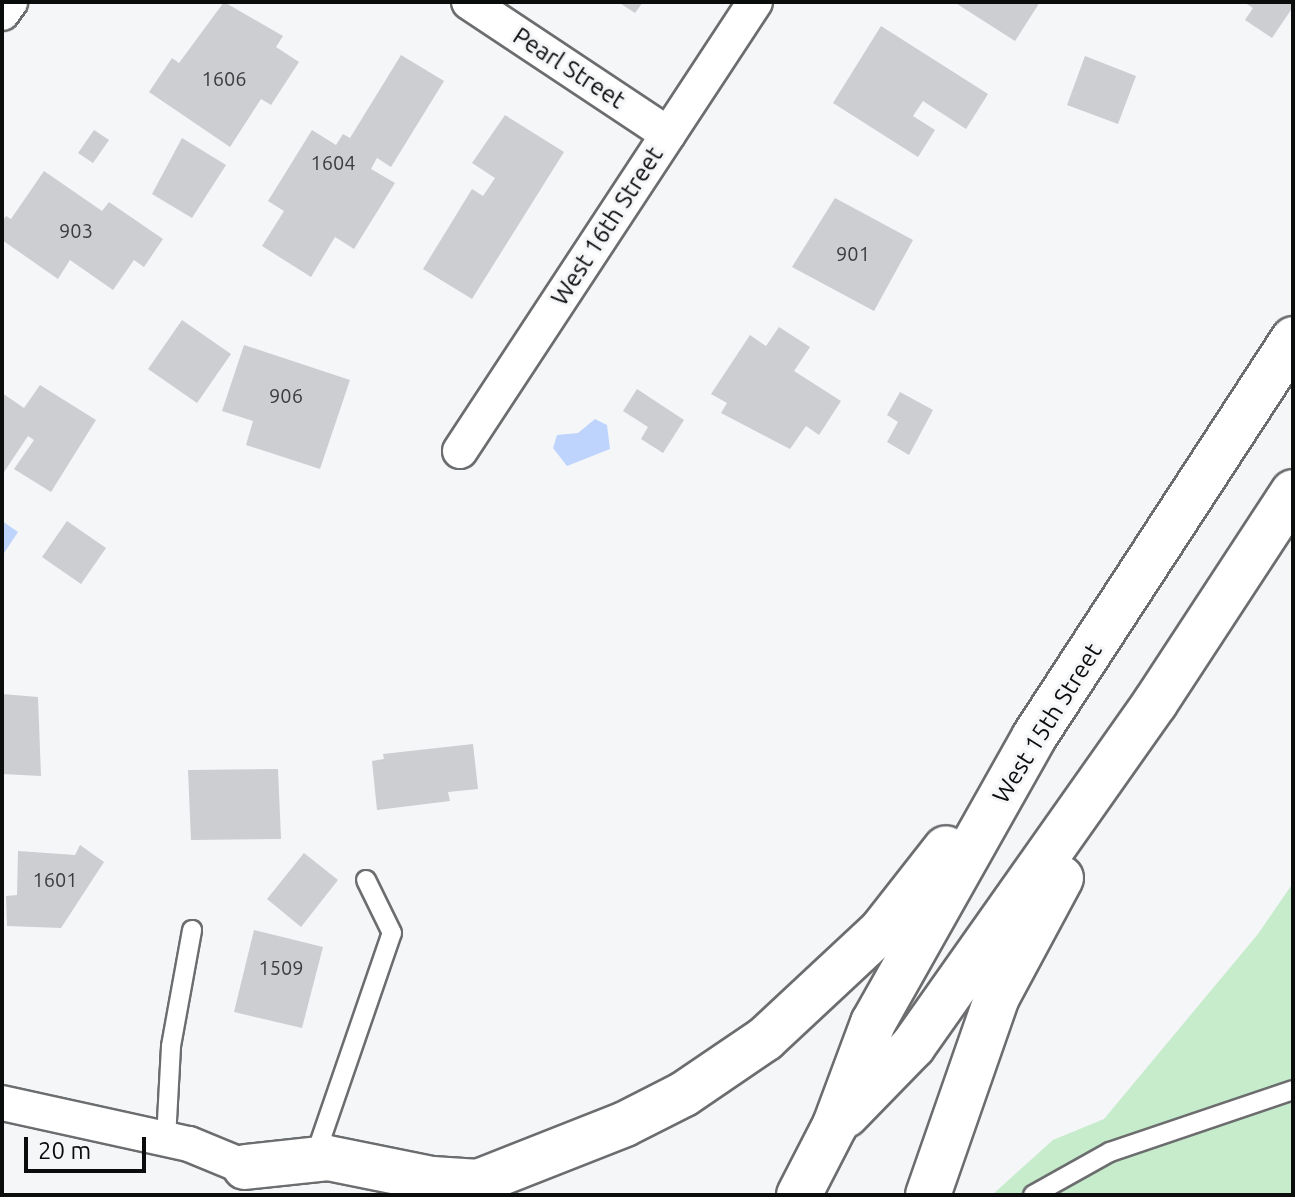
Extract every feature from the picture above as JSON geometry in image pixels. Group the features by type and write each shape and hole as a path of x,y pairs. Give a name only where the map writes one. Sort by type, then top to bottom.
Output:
{"main road":[{"name":"West 15th Street","path":"799,1195 835,1125 873,1023 1034,737 1293,339"},
{"name":"West 15th Street","path":"835,1125 913,1046 1155,703 1293,492"},
{"path":"928,1195 997,997 1155,703"},
{"path":"245,1167 328,1158 432,1179 460,1190 625,1124 684,1094 765,1039 881,931 1034,737"}],"street":[{"path":"2,13 10,2"},
{"name":"Pearl Street","path":"469,2 668,134"},
{"name":"West 16th Street","path":"460,451 755,2"},
{"path":"2,1103 166,1139 245,1167"}],"lane":[{"path":"314,1159 392,933 366,880"},
{"path":"166,1139 171,1046 192,930"},
{"path":"1033,1195 1110,1152 1293,1090"}],"green space":[{"path":"1293,883 1293,1195 992,1195 1053,1140 1104,1119 1258,934"}],"water":[{"path":"595,419 607,425 610,449 567,466 553,448 557,435 578,433"},
{"path":"2,521 18,532 2,556"}],"building":[{"path":"224,2 283,36 276,47 299,62 271,105 261,99 230,147 149,92 172,58 179,63"},
{"path":"618,2 643,2 635,13"},
{"path":"954,2 1040,2 1015,41"},
{"path":"1244,2 1293,2 1293,7 1272,38 1245,20 1253,8"},
{"path":"881,26 988,94 966,129 923,101 913,116 935,130 918,157 833,103"},
{"path":"401,55 444,81 391,167 377,158 371,169 395,183 354,249 335,237 311,277 262,246 284,211 268,201 312,130 336,145 343,134 350,138"},
{"path":"1085,56 1136,76 1118,124 1067,105"},
{"path":"505,115 564,152 472,299 423,269 472,189 483,196 495,178 472,163"},
{"path":"94,130 109,140 93,163 78,153"},
{"path":"182,138 226,165 192,218 152,194"},
{"path":"44,171 102,211 109,202 163,239 144,267 134,260 113,290 70,260 58,279 2,240 2,222 6,216 11,219"},
{"path":"835,198 913,240 874,311 792,267"},
{"path":"182,320 231,354 197,403 148,369"},
{"path":"779,327 810,347 794,371 841,401 819,435 806,426 790,449 721,413 727,403 711,394 750,335 766,346"},
{"path":"244,345 350,380 320,469 246,445 253,421 222,411"},
{"path":"40,385 96,420 51,492 14,469 34,440 28,436 2,475 2,393 24,408"},
{"path":"637,389 684,420 663,453 641,439 648,427 623,411"},
{"path":"900,392 933,410 909,455 887,442 898,422 887,415"},
{"path":"67,521 106,548 81,584 42,557"},
{"path":"2,694 38,697 41,776 2,774"},
{"path":"473,744 478,789 448,792 450,801 377,810 372,761 384,759 383,754"},
{"path":"278,769 281,839 191,840 188,770"},
{"path":"80,845 104,862 61,928 7,926 6,896 17,895 18,851 75,855"},
{"path":"304,853 338,880 301,927 267,899"},
{"path":"254,930 323,947 302,1028 234,1012"}]}
